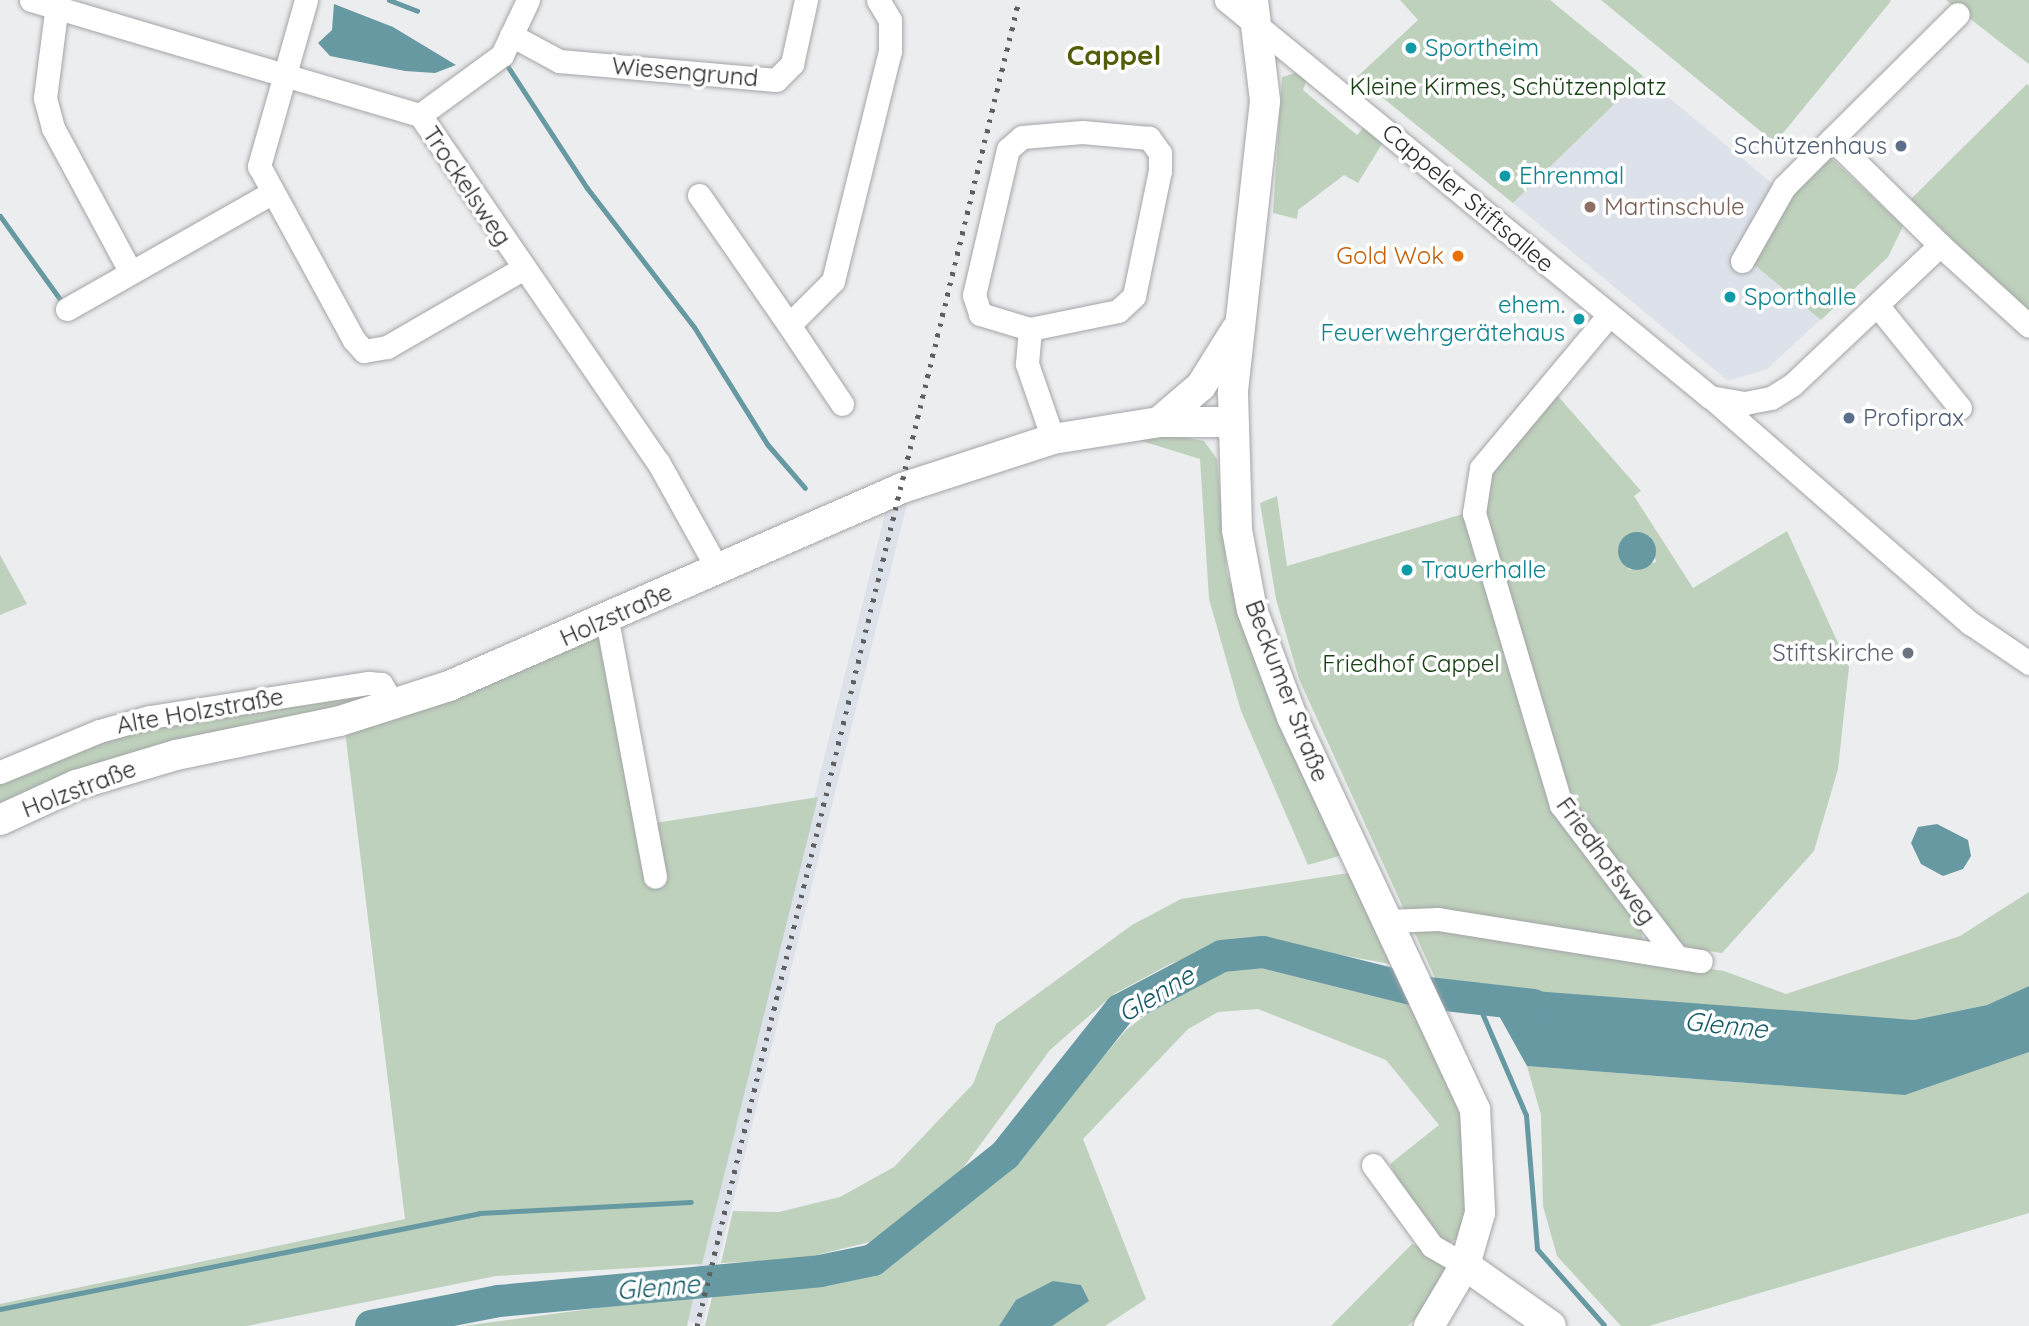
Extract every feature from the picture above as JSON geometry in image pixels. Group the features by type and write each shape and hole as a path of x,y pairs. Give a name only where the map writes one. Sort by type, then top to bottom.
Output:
{"main road":[{"name":"Beckumer Straße","path":"1255,13 1265,101 1232,422 1236,520 1252,610 1292,717 1447,1044 1481,1139 1480,1213 1465,1265 1429,1326"},
{"path":"1158,422 1201,386 1240,324"},
{"name":"Holzstraße","path":"0,820 76,785 176,755 394,706 607,620 902,488 1053,439 1158,422 1232,422"},
{"path":"1465,1265 1550,1326"}],"street":[{"path":"31,0 56,12 280,77 306,0"},
{"path":"420,116 502,55 528,0"},
{"name":"Wiesengrund","path":"511,35 559,61 776,80 792,64 806,0"},
{"path":"789,325 833,281 890,51 890,20 878,0"},
{"name":"Cappeler Stiftsallee","path":"1226,0 1255,13 1609,315 1710,397 1970,622 2029,663"},
{"path":"56,12 46,65 53,128 130,271"},
{"path":"1742,261 1784,187 1958,13"},
{"name":"Trockelsweg","path":"522,269 387,347 364,351 271,193 260,166 280,77 420,116 691,513 718,570"},
{"path":"1082,132 1149,138 1160,170 1134,296 1118,311 1030,329 980,314 974,295 1008,149 1022,137 1082,132"},
{"path":"1832,139 1940,245 2029,326"},
{"path":"68,309 130,271 271,193"},
{"path":"699,195 842,404"},
{"name":"Cappeler Stiftsallee","path":"1710,397 1745,403 1771,398 1877,305 1940,245"},
{"path":"1877,305 1960,408"},
{"name":"Friedhofsweg","path":"1609,315 1481,468 1474,513 1561,805 1676,956"},
{"path":"1030,329 1027,364 1053,439"},
{"path":"607,620 655,877"},
{"name":"Alte Holzstraße","path":"0,772 99,731 150,717 368,683 381,684 394,706"},
{"path":"1389,921 1438,919 1701,961"},
{"path":"1373,1165 1432,1246 1465,1265"}],"shaded area":[{"path":"1643,76 1786,195 1903,226 1888,257 1767,369 1728,381 1513,203"},
{"path":"889,499 907,504 702,1325 684,1320"}],"green space":[{"name":"Kleine Kirmes, Schützenplatz","path":"1400,0 1550,0 1643,76 1513,203 1357,77 1418,20"},
{"path":"1601,0 1889,0 1891,1 1775,143"},
{"path":"1946,0 2029,0 2029,64 2009,49"},
{"path":"1302,71 1308,76 1303,90 1357,135 1367,124 1385,139 1358,183 1344,175 1298,210 1297,219 1273,213 1282,77"},
{"path":"2027,84 2029,86 2029,314 1911,199"},
{"path":"1829,156 1903,226 1888,257 1821,320 1750,261 1772,215"},
{"path":"1557,395 1641,491 1634,496 1693,588 1787,531 1849,667 1838,769 1814,851 1722,953 1683,947 1571,802 1485,514 1490,473","holes":["1650,536 1656,562 1629,570 1619,547"]},
{"path":"1176,436 1204,441 1217,459 1227,573 1273,703 1346,854 1308,865 1241,711 1209,599 1200,459 1132,438"},
{"name":"Friedhof Cappel","path":"1277,496 1287,566 1463,514 1542,781 1554,809 1640,925 1647,960 1724,971 1786,994 1960,936 2029,892 2029,986 1987,1005 1914,1020 1768,1014 1437,982 1299,679 1276,599 1260,503"},
{"path":"0,555 27,604 0,615"},
{"path":"604,632 643,825 818,797 702,1264 496,1276 247,1326 0,1326 0,1304 405,1219 345,731"},
{"path":"359,696 365,699 0,805 0,780 128,729"},
{"path":"1355,872 1401,966 1264,941 1220,945 1170,964 1114,994 1050,1050 946,1191 878,1240 800,1259 721,1263 733,1211 779,1212 840,1197 894,1167 973,1084 996,1024 1132,925 1181,899"},
{"path":"1263,968 1420,1007 1465,1113 1468,1201 1459,1238 1449,1243 1425,1230 1390,1164 1439,1125 1386,1060 1258,1009 1218,1012 1188,1029 1083,1139 1146,1299 1105,1326 705,1326 714,1289 827,1284 882,1268 965,1207 1018,1157 1126,1030 1182,988 1227,969"},
{"path":"2029,993 2029,1213 1649,1326 1621,1326 1557,1256 1543,1206 1541,1115 1527,1066 1788,1086 1898,1038"},
{"path":"1412,1244 1442,1257 1447,1270 1432,1301 1408,1326 1331,1326"},
{"path":"694,1295 687,1326 463,1326"}],"water":[{"path":"334,4 393,27 456,65 435,73 405,71 330,56 318,43 332,30"},
{"path":"1637,532 1651,537 1656,551 1651,565 1637,570 1623,565 1618,551 1623,537"},
{"path":"1937,824 1968,840 1971,856 1963,869 1943,876 1921,864 1911,843 1918,827"},
{"path":"2029,986 2029,1052 1905,1095 1527,1066 1483,987 1914,1020 1987,1005"},
{"path":"1053,1281 1081,1285 1089,1301 1052,1326 999,1326 1016,1300"}],"waterway":[{"path":"389,0 417,11"},
{"path":"508,67 587,188 694,327 767,444 805,488"},
{"path":"0,216 62,302"},
{"name":"Glenne","path":"371,1326 499,1301 820,1271 873,1260 1005,1155 1120,1010 1222,956 1263,952 1428,993 1533,1005"},
{"path":"1476,999 1526,1115 1537,1249 1604,1325"},
{"path":"0,1309 479,1213 691,1202"}],"railway":[{"path":"697,1326 1019,0"}],"place":[{"name":"Sportheim","path":"1411,48"},
{"name":"Schützenhaus","path":"1901,146"},
{"name":"Ehrenmal","path":"1505,176"},
{"name":"Martinschule","path":"1590,207"},
{"name":"Gold Wok","path":"1458,256"},
{"name":"Sporthalle","path":"1730,297"},
{"name":"ehem. Feuerwehrgerätehaus","path":"1579,319"},
{"name":"Profiprax","path":"1849,418"},
{"name":"Trauerhalle","path":"1407,570"},
{"name":"Stiftskirche","path":"1908,653"}],"district":[{"name":"Cappel","path":"1114,55"}]}
